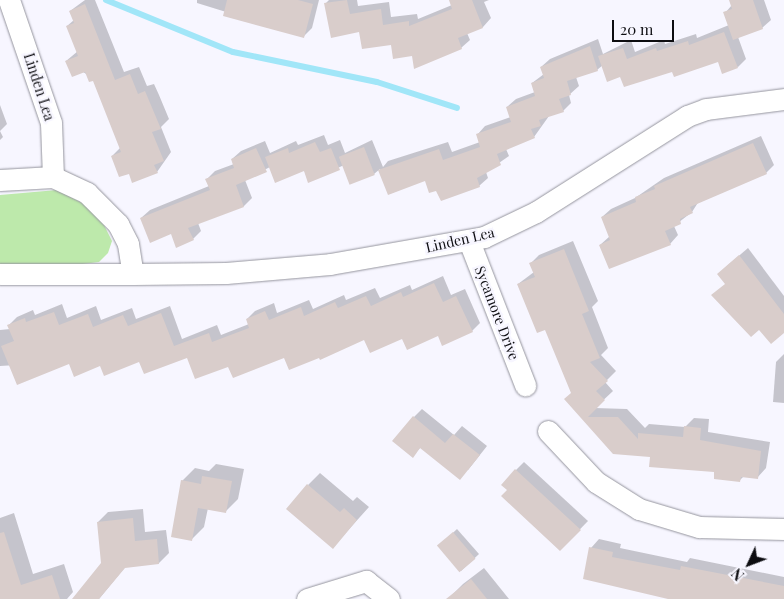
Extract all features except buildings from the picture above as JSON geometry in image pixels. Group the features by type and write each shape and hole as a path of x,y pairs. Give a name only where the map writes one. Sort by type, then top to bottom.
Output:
{"street":[{"name":"Linden Lea","path":"9,0 52,123 52,176"},
{"name":"Linden Lea","path":"0,274 226,273 330,264 469,240 506,228 536,212 687,116 706,109 784,99"},
{"path":"0,180 52,176 87,193 105,208 128,244 133,274"},
{"name":"Sycamore Drive","path":"469,240 525,386"},
{"path":"548,431 596,482 639,509 699,527 784,529"},
{"path":"307,599 366,581 389,599"}],"green space":[{"path":"57,190 84,204 104,225 112,241 108,253 99,262 42,269 0,266 0,195"}],"waterway":[{"path":"106,0 233,52 377,82 457,108"}]}
